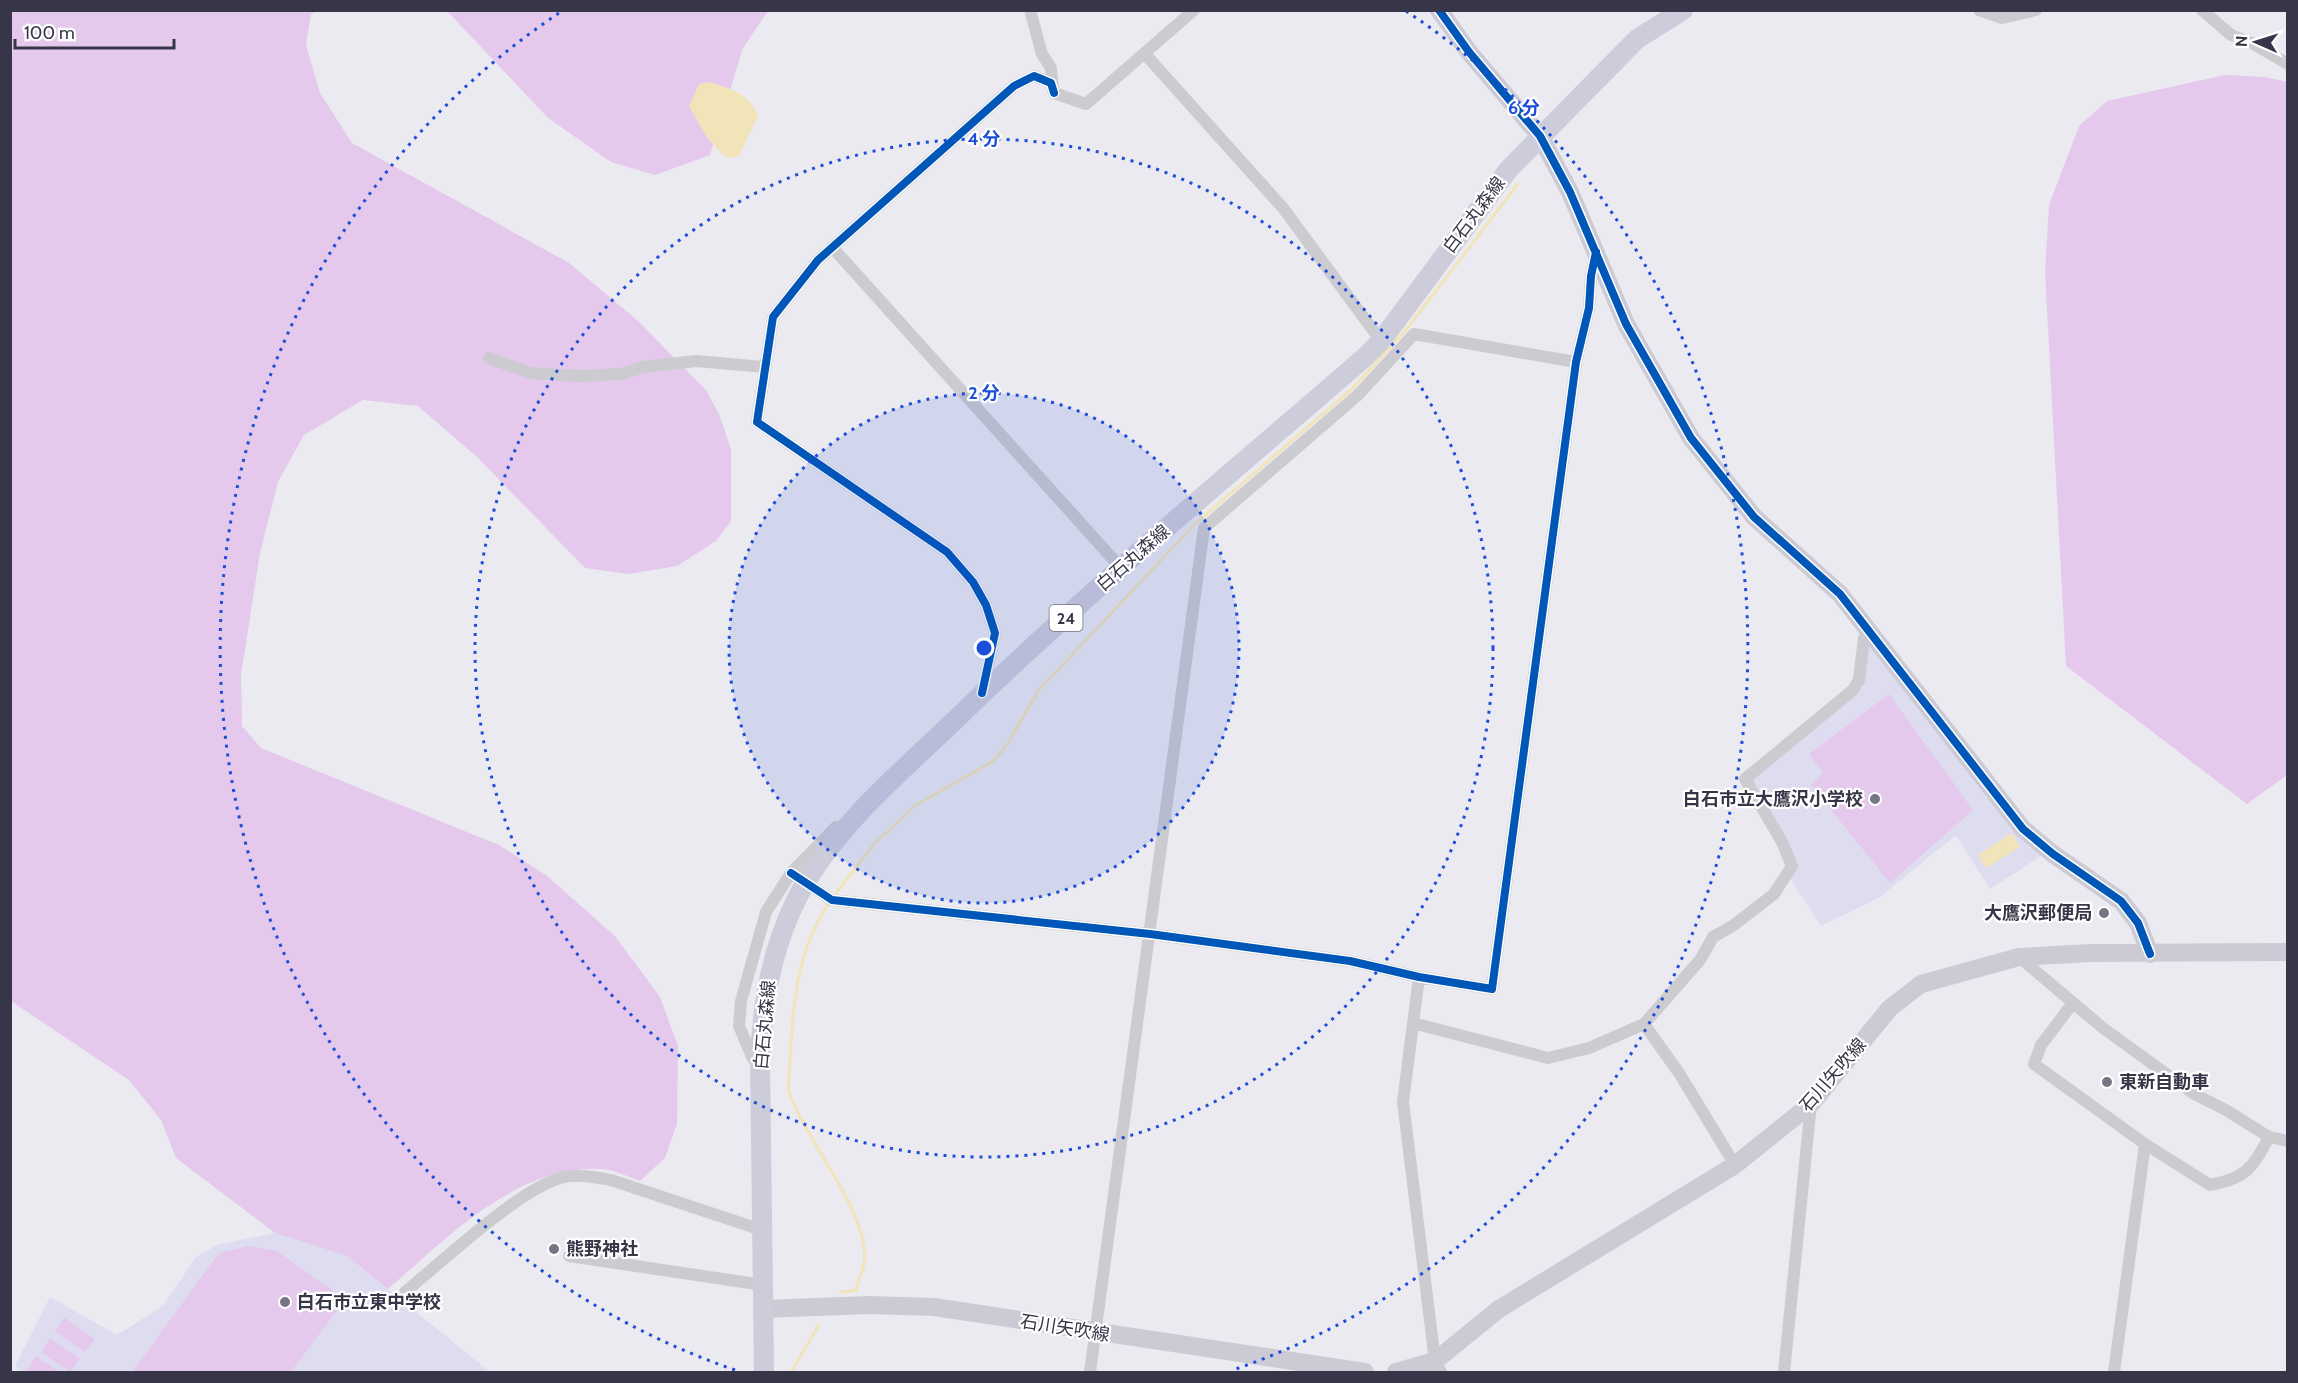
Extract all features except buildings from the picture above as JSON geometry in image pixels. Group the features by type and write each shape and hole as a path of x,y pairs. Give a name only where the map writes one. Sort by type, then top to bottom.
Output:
{"main road":[{"path":"1439,10 1469,52 1540,136 1570,192 1626,324 1691,438 1754,518 1840,594 2023,829 2053,854 2121,901 2138,923 2150,954"},
{"name":"白石丸森線","path":"764,1372 760,1060 768,979 798,878 854,819 982,693 1381,341 1508,170 1637,39 1683,10"},
{"name":"石川矢吹線","path":"1396,1372 1438,1367 1499,1309 1736,1165 1811,1104 1890,1008 1921,984 2019,957 2091,953 2288,952"},
{"name":"石川矢吹線","path":"764,1309 868,1305 934,1307 1365,1372"}],"street":[{"path":"1030,10 1042,54 1051,68 1054,93"},
{"path":"1054,93 1086,104 1194,10"},
{"path":"1979,10 2002,18 2036,10"},
{"path":"2202,10 2232,35 2252,43 2288,64"},
{"path":"1145,54 1283,208 1381,341"},
{"path":"982,693 995,633 986,605 974,582 947,552 757,422 773,317 818,260 1014,86 1034,76 1051,83 1054,93"},
{"path":"832,247 1122,568"},
{"path":"798,878 828,898 1150,934 1350,961 1419,977 1492,989 1576,362 1589,308 1591,276 1596,252"},
{"path":"1090,1372 1204,528 1358,395 1413,334 1576,362"},
{"path":"489,358 530,373 581,376 608,375 643,367 696,361 765,367"},
{"path":"1413,1023 1548,1058 1589,1048 1644,1023 1700,960 1713,937 1734,925 1774,894 1792,866 1782,842 1745,779 1853,690 1859,680 1864,638 1872,634"},
{"path":"2019,957 2073,1003 2194,1094 2226,1110 2269,1137 2288,1141"},
{"path":"1419,977 1403,1102 1438,1367"},
{"path":"2073,1003 2041,1045 2034,1064 2145,1144 2210,1185 2233,1180 2247,1172 2269,1137"},
{"path":"1644,1023 1679,1073 1736,1165"},
{"path":"1784,1372 1811,1104"},
{"path":"2114,1372 2145,1144"},
{"path":"405,1292 533,1191 562,1178 590,1176 610,1180 762,1230"},
{"path":"568,1256 764,1285"}],"shaded area":[{"path":"11,11 317,11 311,14 306,45 320,93 352,143 569,263 638,321 706,390 719,414 731,449 731,521 716,541 677,566 629,574 585,568 478,458 418,406 363,400 304,435 278,482 260,553 241,675 242,726 261,748 499,845 546,875 615,936 660,997 678,1046 677,1124 665,1158 640,1181 606,1169 570,1171 540,1179 485,1208 459,1227 388,1289 347,1256 275,1233 176,1158 161,1120 129,1080 11,1001"},
{"path":"447,11 768,11 743,48 710,155 655,175 611,162 548,118"},
{"path":"2225,75 2265,77 2288,82 2287,775 2247,804 2066,666 2045,272 2049,205 2079,126 2107,101"},
{"path":"709,82 738,93 755,108 758,116 739,156 726,158 706,136 689,106 699,84"},
{"name":"白石市立大鷹沢小学校","path":"1872,643 2044,854 1990,889 1956,835 1880,897 1821,926 1789,877 1797,863 1750,781 1862,688 1867,646"},
{"path":"1889,694 1973,810 1890,883 1811,785 1823,773 1809,754"},
{"path":"2012,833 2020,847 1986,868 1978,855"},
{"name":"白石市立東中学校","path":"275,1233 347,1256 490,1372 23,1372 15,1366 50,1297 117,1335 163,1306 196,1257 217,1245"},
{"path":"249,1246 277,1251 336,1293 338,1309 291,1372 132,1372 219,1253"},
{"path":"65,1318 95,1339 85,1352 55,1331"},
{"path":"50,1338 80,1359 70,1372 41,1352"},
{"path":"36,1356 59,1372 27,1370"}],"waterway":[{"path":"833,897 874,844 916,805 992,762 1005,748 1039,690 1195,524 1352,389 1406,330 1518,184"},
{"path":"829,903 818,921 803,958 795,998 788,1087 798,1114 848,1202 864,1245 864,1264 856,1290 841,1292"},
{"path":"791,1372 819,1325"}],"cycle path":[{"path":"1439,10 1469,52 1540,136 1570,192 1626,324 1691,438 1754,517 1840,594 2023,829 2053,854 2121,901 2138,923 2150,954"},
{"path":"982,693 995,633 986,605 973,582 947,552 757,422 773,317 818,260 1014,86 1034,76 1051,83 1054,93"},
{"path":"791,873 832,900 1150,934 1350,961 1419,977 1492,989 1576,362 1589,308 1591,276 1596,252"}],"place":[{"name":"白石市立大鷹沢小学校","path":"1875,799"},
{"name":"大鷹沢郵便局","path":"2104,913"},
{"name":"東新自動車","path":"2107,1082"},
{"name":"熊野神社","path":"554,1249"},
{"name":"白石市立東中学校","path":"285,1302"}]}
